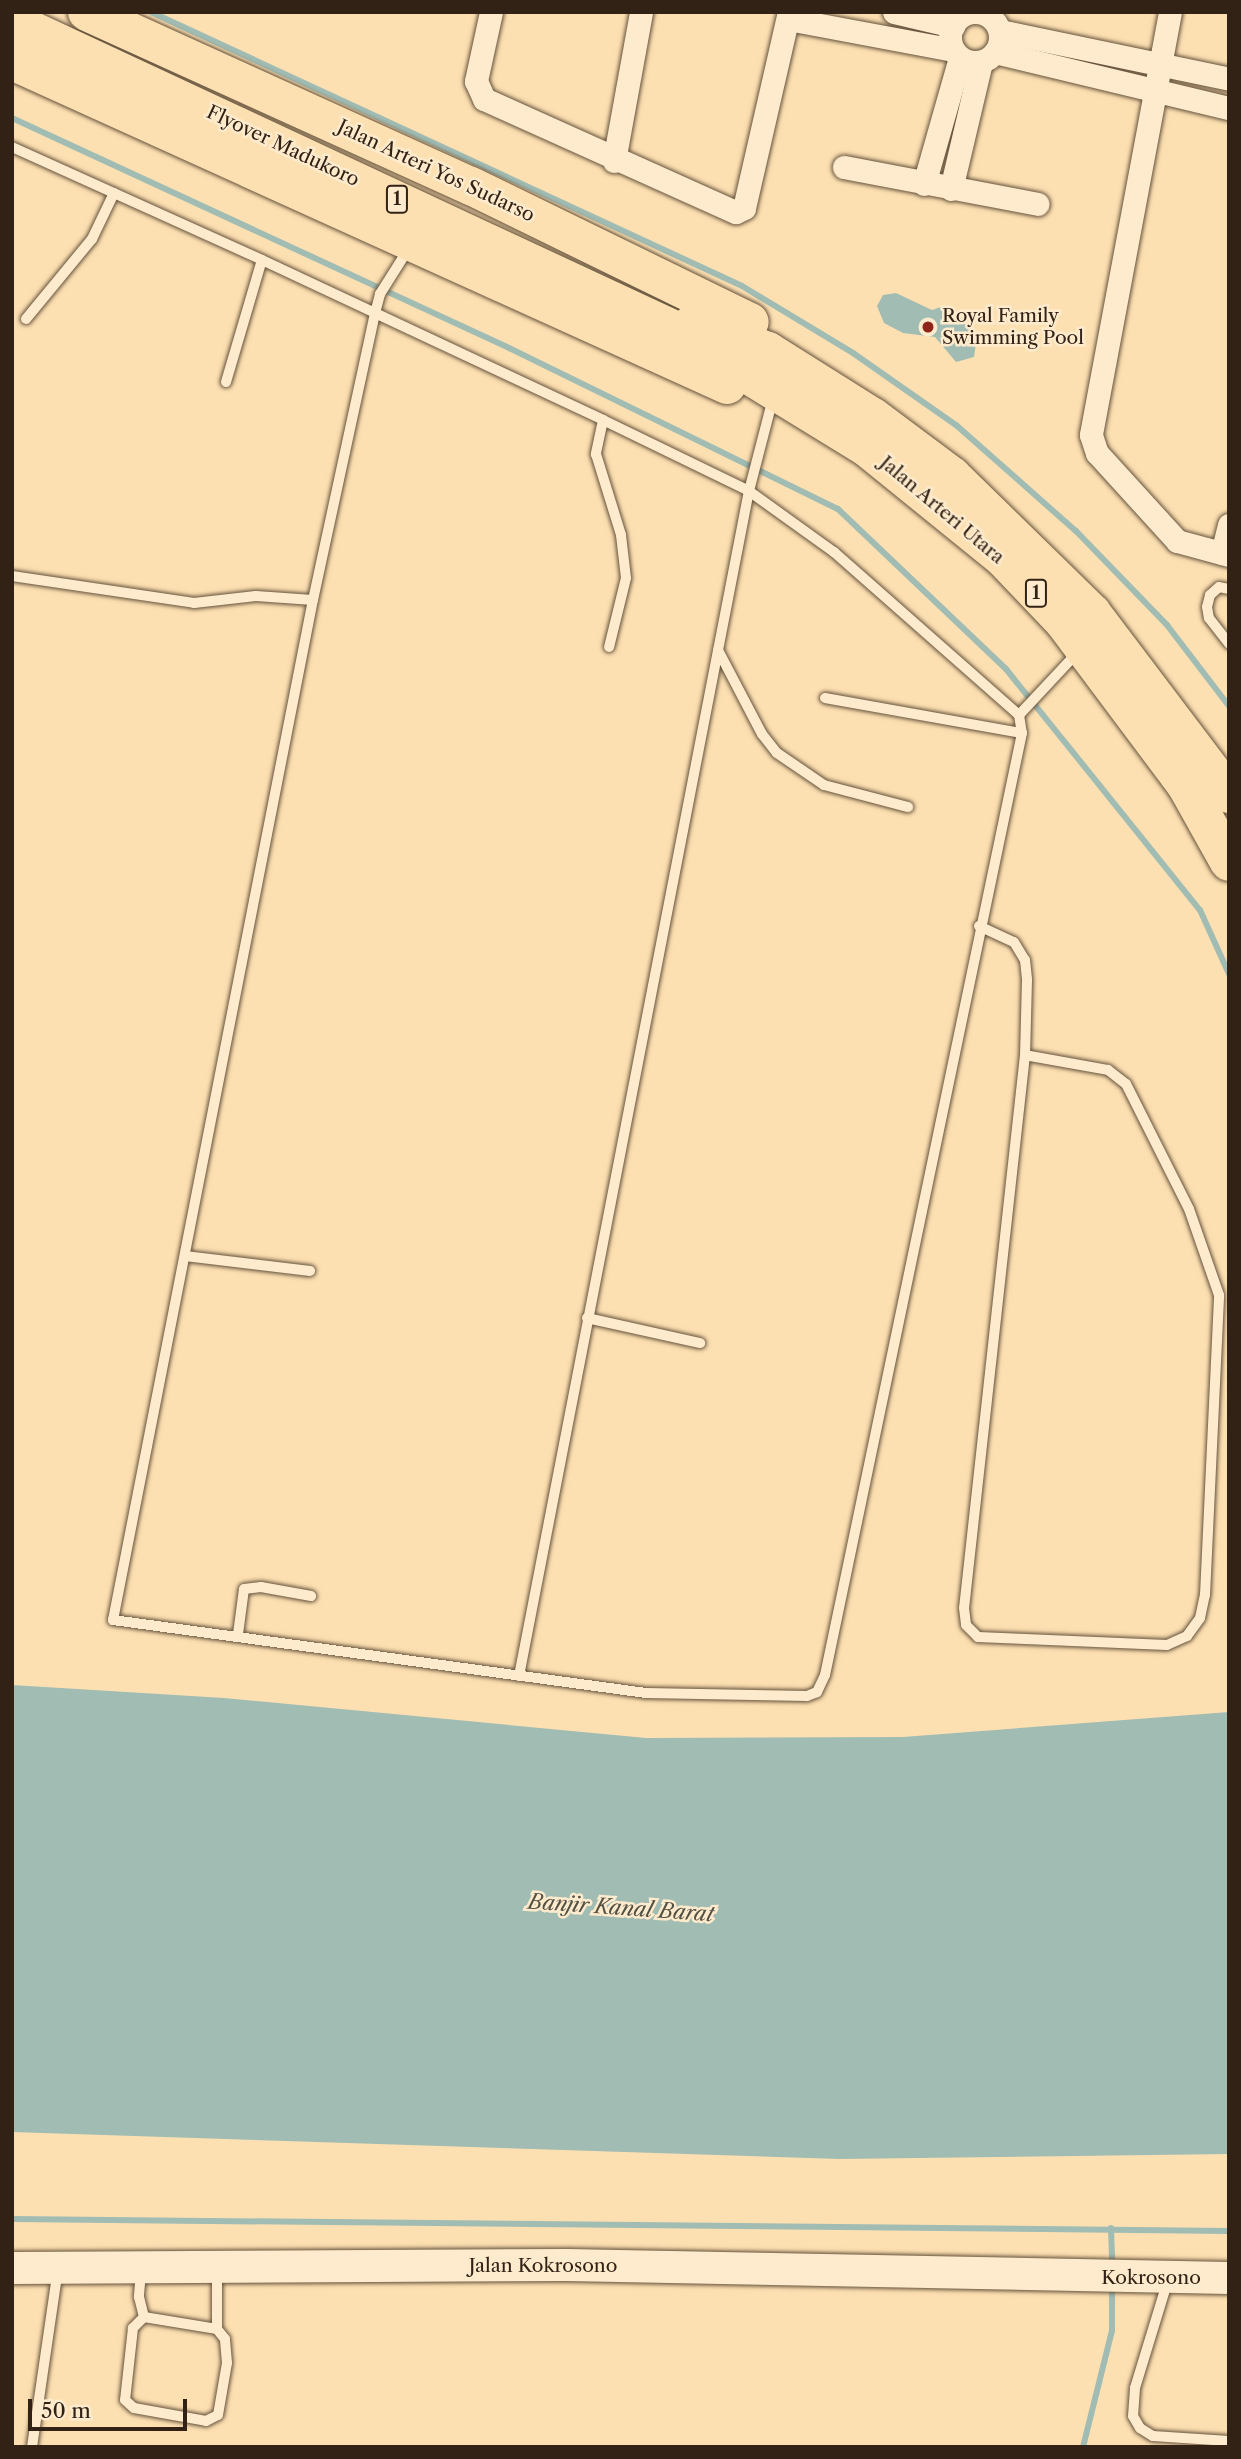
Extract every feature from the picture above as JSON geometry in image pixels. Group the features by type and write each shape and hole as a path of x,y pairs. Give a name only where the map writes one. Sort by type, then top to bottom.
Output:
{"highway":[{"name":"Flyover Madukoro","path":"21,12 680,318 768,351"},
{"name":"Jalan Arteri Yos Sudarso","path":"88,12 471,186 749,320 768,351"},
{"name":"Flyover Madukoro","path":"12,21 675,330 770,406"},
{"path":"12,61 410,246 770,406"},
{"name":"Jalan Arteri Utara","path":"768,351 884,425 1005,523 1093,613 1229,794"},
{"name":"Jalan Arteri Utara","path":"770,406 834,426 916,484 1003,558 1071,659 1186,785 1229,862"}],"street":[{"path":"491,12 476,81 480,94 614,160 741,212 789,16 981,40 1229,79"},
{"path":"614,160 641,12"},
{"path":"894,12 958,18 971,13 981,40 951,189"},
{"path":"1170,12 1152,93 1091,435 1097,453 1177,541 1226,554 1229,525"},
{"path":"958,18 981,40 1152,93 1229,108"},
{"path":"924,184 981,40"},
{"path":"844,167 1038,204"},
{"name":"Jalan Kokrosono","path":"12,2268 567,2264 1073,2278"},
{"name":"Kokrosono","path":"1073,2278 1229,2278"}],"lane":[{"path":"12,147 262,260 375,313 603,420 748,491 834,552 1019,715 1022,733 979,926 822,1684 807,1696 739,1698 646,1693 239,1634 113,1620 313,600 375,313 380,294 410,246"},
{"path":"26,319 92,239 114,193"},
{"path":"226,382 262,260"},
{"path":"519,1676 586,1318 748,491 770,406"},
{"path":"603,420 596,454 621,534 626,578 609,647"},
{"path":"12,576 194,603 256,596 313,600"},
{"path":"1229,589 1219,587 1210,595 1207,607 1209,618 1229,644"},
{"path":"718,650 762,734 778,753 824,785 908,807"},
{"path":"1019,715 1071,659"},
{"path":"825,698 1022,733"},
{"path":"979,926 1000,932 1014,942 1025,960 1025,1055 965,1594 967,1625 978,1637 1167,1645 1187,1636 1200,1618 1205,1595 1219,1295 1189,1209 1126,1084 1108,1070 1025,1055"},
{"path":"185,1256 310,1271"},
{"path":"586,1318 701,1343"},
{"path":"239,1634 244,1589 261,1587 312,1596"},
{"path":"144,2317 133,2328 125,2400 134,2408 206,2421 218,2415 227,2363 225,2339 217,2329 217,2267"},
{"path":"141,2268 139,2297 144,2317"},
{"path":"32,2447 58,2269"},
{"path":"1168,2278 1135,2388 1133,2416 1140,2428 1153,2436 1229,2441"},
{"path":"144,2317 217,2329"}],"water":[{"name":"Royal Family Swimming Pool","path":"896,293 932,310 944,306 959,318 977,337 974,357 956,362 935,337 903,333 884,323 877,306 883,295"},
{"name":"Banjir Kanal Barat","path":"12,1685 224,1698 646,1738 903,1737 1229,1712 1229,2154 840,2159 12,2132"}],"waterway":[{"path":"151,12 742,286 853,353 956,425 1076,531 1167,625 1229,706"},
{"path":"12,118 509,348 838,509 1006,669 1200,910 1229,974"},
{"path":"12,2219 1229,2231"},
{"path":"1111,2228 1112,2266"},
{"path":"1083,2447 1112,2331 1112,2284"}],"place":[{"name":"Royal Family Swimming Pool","path":"928,327"}]}
